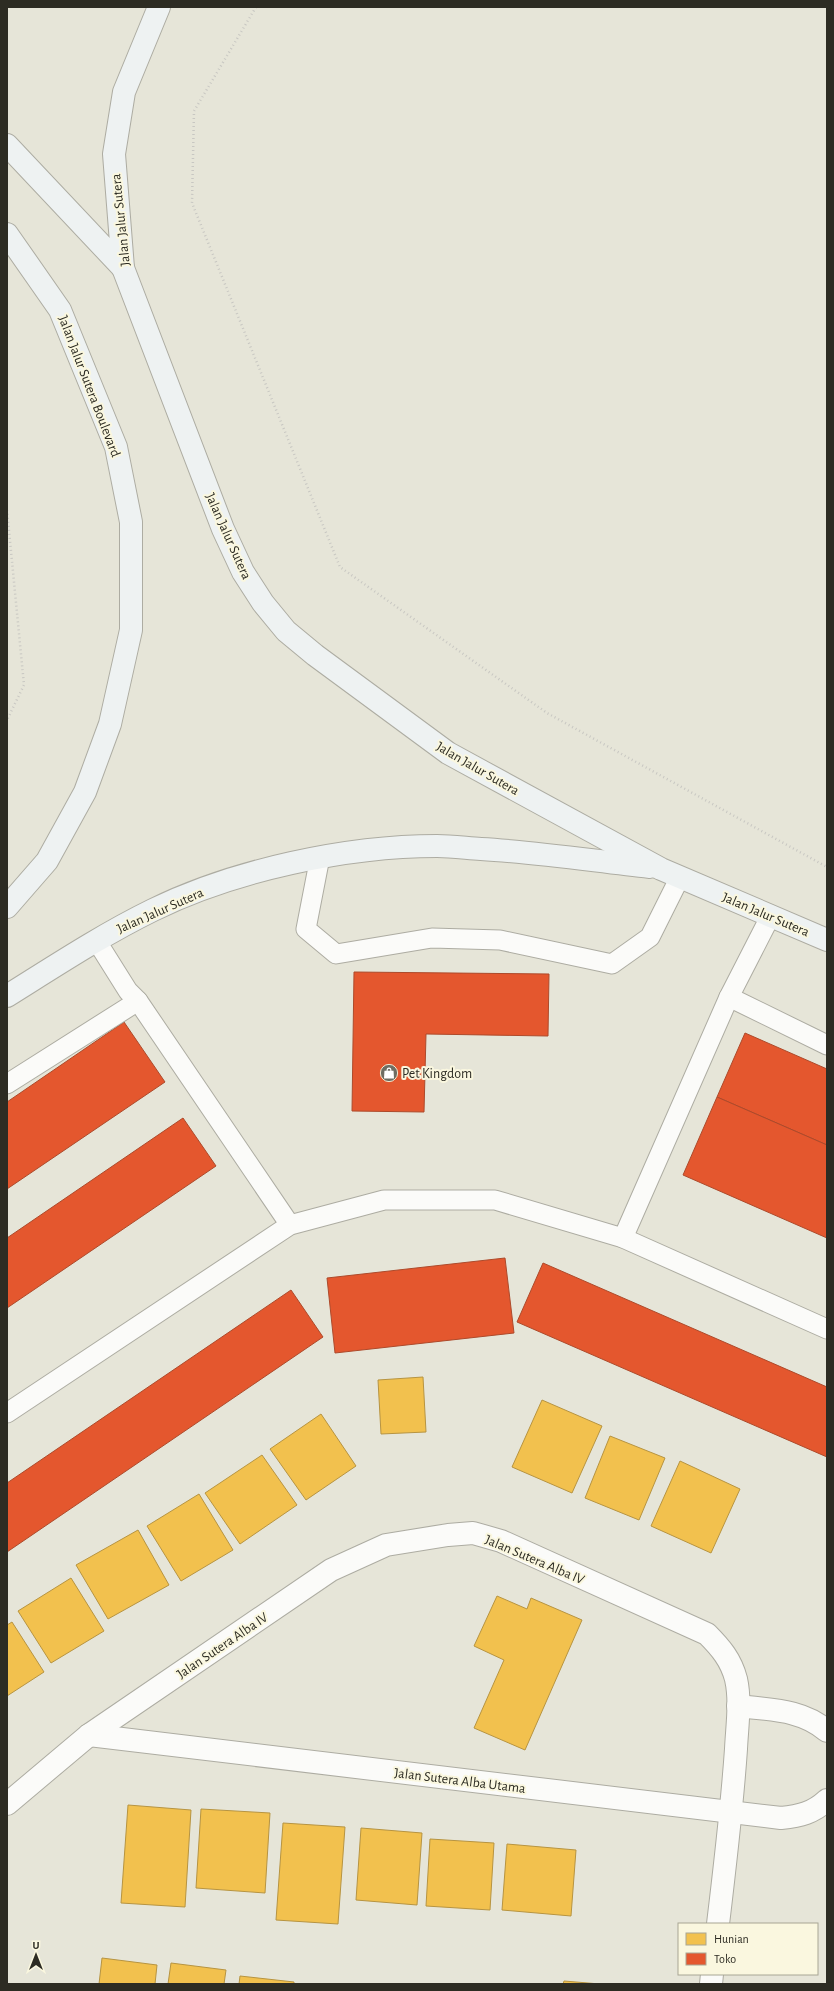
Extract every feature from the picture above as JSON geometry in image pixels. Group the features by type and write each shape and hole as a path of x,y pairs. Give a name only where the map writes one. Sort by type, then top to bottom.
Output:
{"main road":[{"name":"Jalan Jalur Sutera","path":"159,7 124,92 114,154 123,268 223,529 243,572 263,603 286,631 315,655 448,753 671,873 827,940"},
{"path":"7,145 123,268"},
{"name":"Jalan Jalur Sutera Boulevard","path":"7,234 60,310 116,447 130,522 130,630 110,724 85,792 47,861 7,907"},
{"name":"Jalan Jalur Sutera","path":"7,996 96,940 154,910 186,896 249,875 320,857 386,847 439,846 507,850 671,873"}],"street":[{"name":"Jalan Sutera Alba IV","path":"7,1804 89,1735 330,1570 386,1545 448,1535 473,1533 501,1541 707,1634 721,1648 729,1661 736,1680 738,1706 732,1812 718,1923"},
{"path":"738,1706 794,1713 808,1717 827,1731"},
{"name":"Jalan Sutera Alba Utama","path":"89,1735 781,1818 803,1816 819,1808 827,1800"}],"lane":[{"path":"320,857 307,917 306,929 336,954 432,938 500,940 612,964 650,937 671,873"},
{"path":"623,1238 729,997 771,915"},
{"path":"96,940 128,991 138,1001 290,1225"},
{"path":"729,997 827,1045"},
{"path":"7,1084 138,1001"},
{"path":"7,1413 290,1225 384,1200 495,1200 623,1238 827,1329"}],"path":[{"path":"256,7 194,111 192,203 340,567 547,714 827,867"},
{"path":"7,510 24,685 7,720"}],"building: Hunian":[{"path":"423,1377 426,1432 381,1434 378,1380"},
{"path":"542,1400 602,1426 572,1493 512,1467"},
{"path":"321,1414 356,1466 306,1500 270,1449"},
{"path":"610,1436 665,1458 639,1520 585,1498"},
{"path":"262,1455 297,1505 240,1544 205,1493"},
{"path":"680,1461 740,1489 711,1553 651,1526"},
{"path":"199,1494 233,1550 181,1581 147,1526"},
{"path":"138,1530 169,1585 108,1619 76,1565"},
{"path":"71,1578 104,1631 51,1663 18,1611"},
{"path":"497,1596 527,1609 531,1598 582,1620 525,1750 474,1728 504,1660 474,1646"},
{"path":"12,1622 44,1672 7,1696 7,1625"},
{"path":"128,1805 191,1810 185,1907 121,1903"},
{"path":"201,1809 270,1813 265,1893 196,1888"},
{"path":"283,1823 345,1827 338,1924 276,1920"},
{"path":"361,1828 422,1833 417,1905 356,1900"},
{"path":"430,1839 494,1843 490,1910 426,1906"},
{"path":"507,1844 576,1850 571,1916 502,1910"},
{"path":"102,1958 157,1965 155,1984 99,1984"},
{"path":"171,1963 226,1970 224,1984 168,1984"},
{"path":"240,1976 294,1982 294,1984 239,1984"},
{"path":"564,1981 600,1984 563,1984"}],"building: Toko":[{"name":"Pet Kingdom","path":"354,972 549,974 548,1036 426,1034 424,1112 352,1111"},
{"path":"124,1022 165,1082 7,1189 7,1102"},
{"path":"745,1033 827,1069 827,1145 717,1097"},
{"path":"717,1097 827,1145 827,1238 683,1175"},
{"path":"183,1118 216,1166 7,1308 7,1238"},
{"path":"505,1258 514,1333 335,1353 327,1278"},
{"path":"543,1263 827,1387 827,1457 517,1322"},
{"path":"291,1290 323,1337 7,1552 7,1483"}],"place":[{"name":"Pet Kingdom","path":"389,1073"}]}
